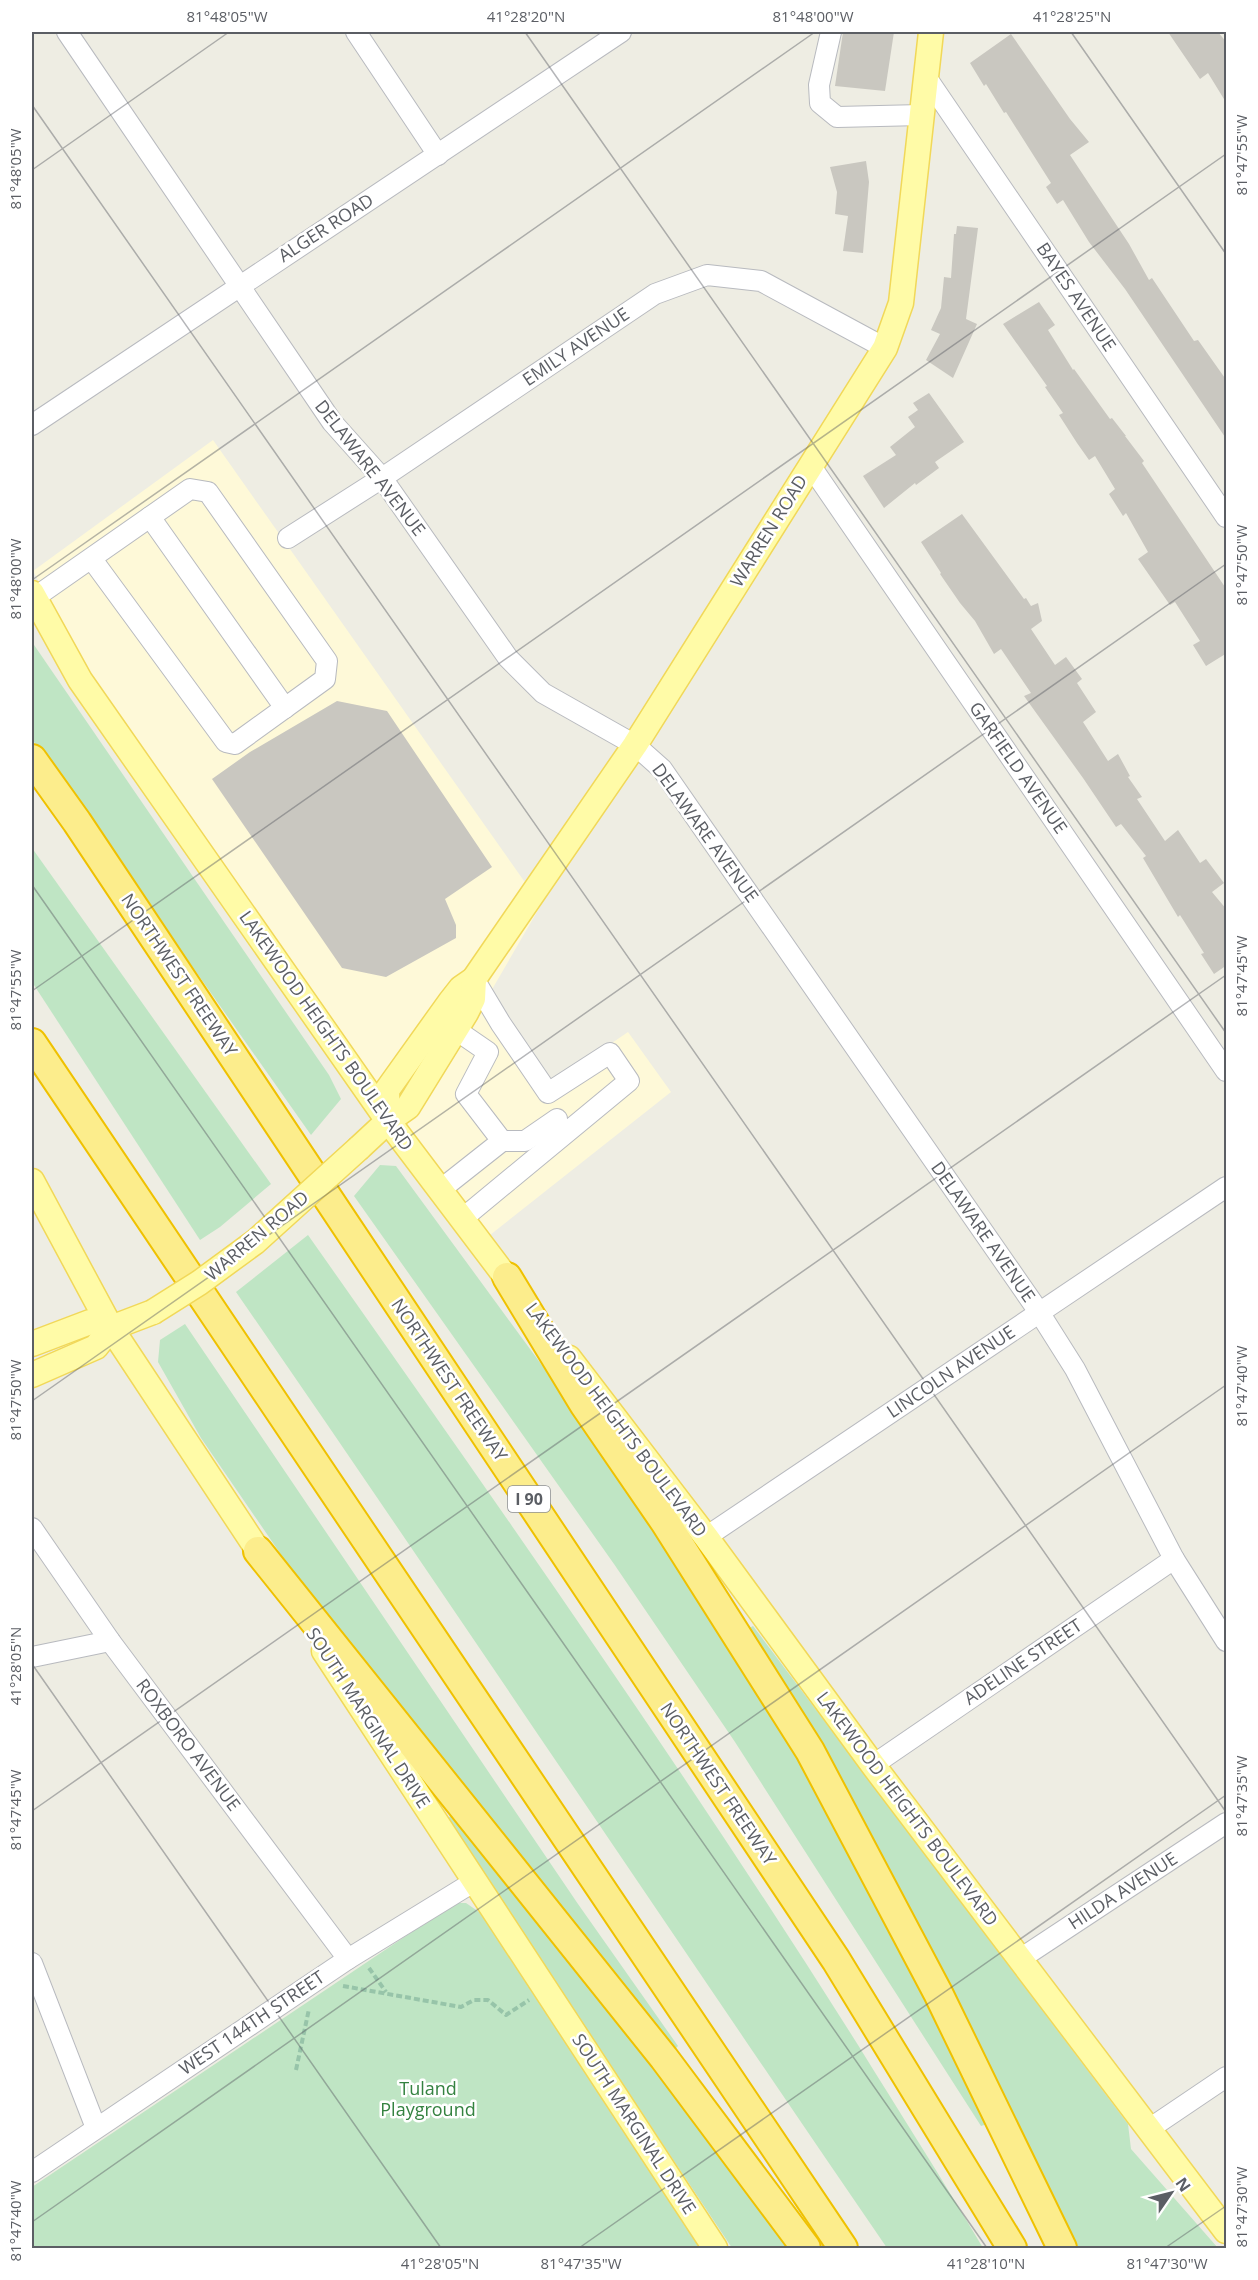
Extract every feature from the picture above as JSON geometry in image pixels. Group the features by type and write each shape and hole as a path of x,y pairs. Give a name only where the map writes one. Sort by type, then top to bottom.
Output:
{"highway":[{"name":"NORTHWEST FREEWAY","path":"32,759 77,822 829,1950 1012,2248"},
{"path":"32,1043 843,2248"},
{"path":"507,1277 584,1404 665,1522 810,1751 938,1993 1062,2248"},
{"path":"258,1551 664,2058 806,2248"}],"main road":[{"name":"WARREN ROAD","path":"388,1121 387,1090 450,1002 461,988 474,979 635,745 885,348 901,303 931,32"},
{"name":"LAKEWOOD HEIGHTS BOULEVARD","path":"32,602 81,680 388,1121 706,1537 873,1765 1227,2231"},
{"name":"WARREN ROAD","path":"32,1375 96,1347 111,1328 153,1312 199,1283 255,1242 388,1121 408,1107 473,999 474,979"},
{"name":"SOUTH MARGINAL DRIVE","path":"32,1181 111,1328 715,2248"},
{"name":"WARREN ROAD","path":"32,1344 90,1322 111,1328"}],"street":[{"name":"DELAWARE AVENUE","path":"67,32 332,422 382,478 508,658 543,693 635,745 662,769 1039,1312 1075,1369 1174,1559 1227,1641"},
{"path":"356,32 438,154"},
{"name":"ALGER ROAD","path":"32,425 621,32"},
{"path":"831,32 819,85 820,103 837,117 921,115"},
{"name":"BAYES AVENUE","path":"926,77 1227,517"},
{"name":"EMILY AVENUE","path":"288,538 382,478 655,294 707,275 762,281 885,348"},
{"name":"GARFIELD AVENUE","path":"810,465 1227,1071"},
{"path":"32,602 91,558 190,489 208,492 327,661 324,679 235,744 226,742 91,558"},
{"path":"150,517 285,708"},
{"path":"462,1219 630,1081 610,1053 548,1094 474,979"},
{"path":"456,1030 488,1052 466,1094 502,1141"},
{"path":"440,1190 502,1141 525,1141 556,1119"},
{"name":"LINCOLN AVENUE","path":"706,1537 1227,1187"},
{"name":"ROXBORO AVENUE","path":"32,1528 110,1641 348,1959"},
{"name":"ADELINE STREET","path":"873,1765 1174,1559"},
{"path":"32,1657 110,1641"},
{"name":"HILDA AVENUE","path":"1020,1959 1227,1823"},
{"name":"WEST 144TH STREET","path":"32,2172 348,1959 475,1881"},
{"path":"32,1963 96,2128"},
{"path":"1149,2129 1227,2077"}],"path":[{"path":"369,1968 387,1993"},
{"path":"343,1986 461,2007 474,2000 488,2000 506,2015 530,2000"},
{"path":"296,2070 309,2009"}],"shaded area":[{"path":"213,440 541,905 487,998 549,1086 628,1032 671,1092 485,1239 92,679 33,571"}],"green space":[{"path":"32,642 329,1075 341,1099 311,1135 32,739"},
{"path":"32,848 271,1184 220,1227 200,1240 32,982"},
{"path":"380,1165 396,1166 552,1379 707,1603 850,1845 987,2124 981,2126 735,1742 614,1564 354,1196"},
{"path":"308,1235 519,1536 725,1840 858,2045 983,2248 887,2248 236,1292"},
{"path":"185,1324 578,1904 678,2046 670,2054 317,1607 201,1438 158,1362 160,1340"},
{"path":"753,1626 1128,2124 1131,2149 1218,2248 1075,2248 746,1630"},
{"path":"454,1814 736,2175 788,2248 732,2248 446,1819"},
{"name":"Tuland Playground","path":"455,1903 466,1903 482,1914 703,2248 32,2248 32,2187"}],"building":[{"path":"843,32 894,32 885,91 835,86"},
{"path":"1168,32 1218,32 1227,43 1227,104 1208,73 1200,79"},
{"path":"1011,34 1070,119 1089,142 1070,155 1129,244 1149,280 1152,278 1194,341 1198,340 1227,381 1227,440 1125,289 1089,242 1063,200 1057,204 1046,187 1051,183 1006,112 1004,113 986,84 984,86 970,63"},
{"path":"866,161 869,182 863,253 843,251 848,216 835,214 837,192 830,167"},
{"path":"957,226 978,228 966,319 977,324 953,378 926,360 940,334 931,330 941,308 944,277 951,278 954,234 956,234"},
{"path":"1039,302 1055,325 1048,330 1073,370 1144,461 1142,463 1227,590 1227,653 1206,666 1193,645 1200,641 1175,602 1170,605 1138,559 1148,552 1126,513 1123,516 1109,494 1115,489 1095,456 1089,460 1077,443 1059,415 1063,413 1045,387 1047,386 1003,324"},
{"path":"929,393 964,442 935,462 939,468 916,485 915,483 884,508 863,476 896,455 890,447 915,427 908,417 918,410 913,403"},
{"path":"962,514 1024,599 1026,598 1031,606 1038,603 1042,621 1031,629 1055,665 1066,657 1082,679 1077,683 1096,712 1083,722 1108,761 1118,754 1130,776 1128,777 1142,797 1137,799 1165,841 1178,830 1200,863 1206,859 1224,883 1212,892 1227,910 1227,965 1214,974 1201,954 1204,953 1180,915 1178,917 1143,858 1146,856 1121,824 1116,827 1024,696 1031,693 1001,649 994,654 975,621 940,574 921,542"},
{"path":"337,701 387,711 492,867 445,899 456,925 456,938 386,977 342,968 212,779 250,752"}]}
